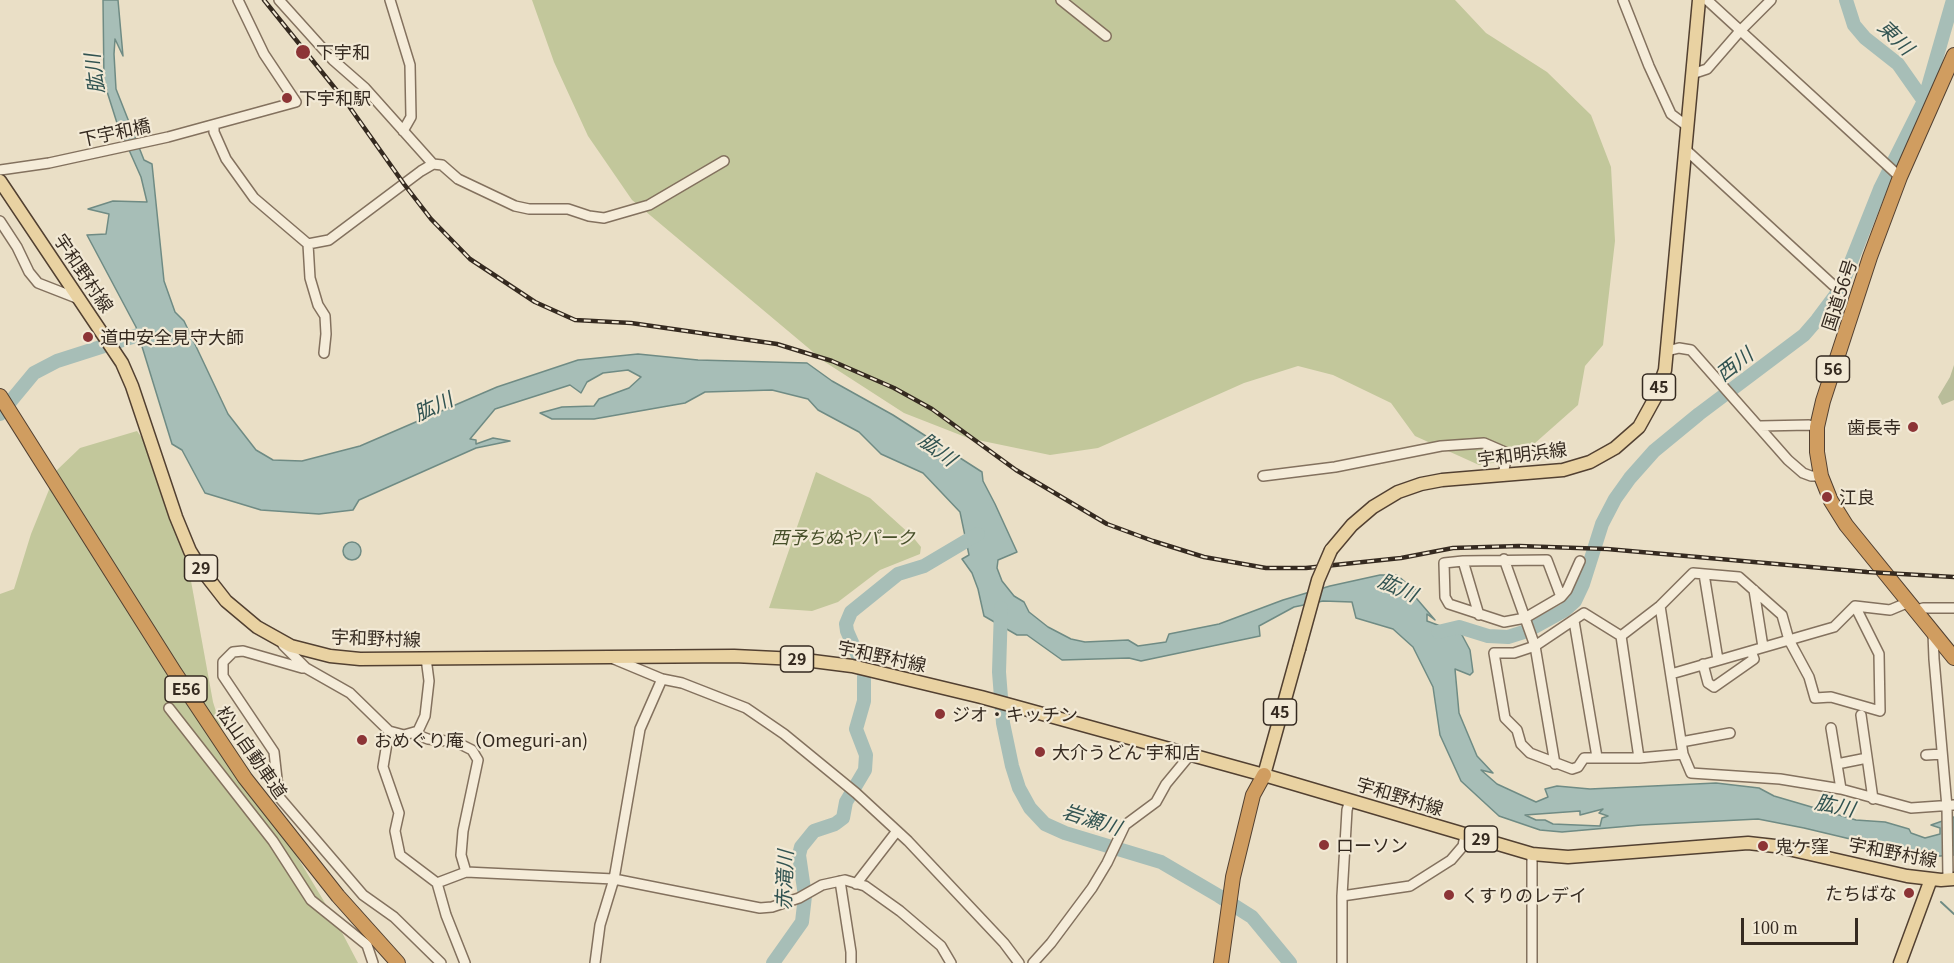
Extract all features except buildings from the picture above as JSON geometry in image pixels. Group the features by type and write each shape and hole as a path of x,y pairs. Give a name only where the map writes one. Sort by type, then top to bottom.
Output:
{"highway":[{"name":"国道56号","path":"1954,55 1894,171 1870,257 1823,400 1817,427 1817,452 1821,476 1831,501 1846,525 1954,657"},
{"name":"松山自動車道","path":"0,396 175,673 245,778 338,896 398,963"},
{"path":"1224,959 1237,878 1261,796 1264,775"}],"main road":[{"name":"宇和明浜線","path":"1264,775 1318,580 1331,550 1352,525 1398,492 1421,484 1442,480 1563,470 1590,462 1616,448 1639,427 1655,398 1665,370 1699,0"},
{"name":"宇和野村線","path":"0,181 122,363 190,551 226,601 257,627 291,646 330,656 360,659 734,656 797,659 852,666 981,697 1264,775 1532,854 1568,857 1748,843 1775,846 1907,876 1951,879"},
{"path":"1900,963 1930,879"}],"street":[{"name":"下宇和橋","path":"0,170 69,159 168,137 296,102 264,54 238,0"},
{"path":"279,0 333,60 365,88 433,164"},
{"path":"390,0 410,65 411,117 403,131"},
{"path":"1061,0 1106,36"},
{"path":"1623,0 1671,114 1687,126"},
{"path":"1707,0 1894,171"},
{"path":"1692,74 1707,69 1771,0"},
{"path":"213,125 226,159 254,198 308,244 310,278 318,305 325,316 324,352"},
{"path":"1685,149 1833,285"},
{"path":"308,244 329,240 420,171 433,164 442,165 458,179 515,206 529,209 568,209 604,218 649,205 724,161"},
{"path":"0,221 17,247 28,272 38,283 81,300"},
{"path":"1667,351 1678,348 1692,351 1796,466 1811,476 1821,476"},
{"path":"1760,426 1809,425 1817,427"},
{"path":"1263,476 1335,467 1441,446 1484,443 1507,453 1503,476"},
{"path":"1504,560 1533,641 1555,764"},
{"path":"1561,597 1547,560 1444,563 1445,597 1449,604 1504,622 1526,622 1561,597 1567,590 1580,561"},
{"path":"1462,561 1479,615"},
{"path":"1621,636 1659,606 1693,573 1739,577 1782,615 1789,640 1809,677 1815,698 1831,697 1880,711 1879,654 1855,606"},
{"path":"1704,574 1718,660"},
{"path":"1754,590 1763,647"},
{"path":"1659,606 1683,754 1691,773 1780,779 1841,789 1911,808 1949,807"},
{"path":"1855,606 1890,610 1912,606 1954,608"},
{"path":"1671,674 1834,627 1855,606"},
{"path":"1639,759 1621,636 1584,613 1574,621 1514,653 1494,653 1505,718 1516,730 1521,744 1530,753 1572,770 1578,767 1584,758 1639,759 1683,754"},
{"path":"1574,621 1598,758"},
{"path":"1933,633 1942,754 1949,807 1947,865 1951,879"},
{"path":"277,638 306,668 350,693 389,731 404,735 418,731 425,716 429,681 426,658"},
{"path":"306,668 243,651 233,652 223,662 223,676 274,752 279,797 363,895 394,917 441,963"},
{"path":"1703,664 1708,683 1714,687 1754,659 1751,651"},
{"path":"609,657 662,679 682,683 746,708 784,734 897,831 979,916 1019,963"},
{"path":"595,963 600,925 614,879 640,729 662,679"},
{"path":"169,708 273,841 311,900 367,945 373,963"},
{"path":"1861,715 1873,799"},
{"path":"1831,728 1841,789"},
{"path":"389,731 383,767 399,813 394,831 400,855 437,883 446,915 465,963"},
{"path":"412,733 428,739 456,742 472,750 478,760 463,831 462,855 466,872"},
{"path":"1681,742 1730,733"},
{"path":"1926,755 1942,754"},
{"path":"1033,963 1092,888 1125,825 1156,802 1166,784 1190,755"},
{"path":"1837,764 1867,758"},
{"path":"1342,963 1342,896 1347,810 1350,800"},
{"path":"856,884 897,831"},
{"path":"1342,896 1410,886 1451,860 1463,846 1465,835"},
{"path":"1532,854 1532,963"},
{"path":"437,883 466,872 614,879 760,908 772,907 799,898 822,885 840,881 856,884 874,892 900,911 941,946 951,963"},
{"path":"840,881 851,963"}],"green space":[{"path":"532,0 1455,0 1486,33 1547,72 1591,115 1611,167 1615,241 1603,345 1585,366 1578,405 1517,459 1479,465 1415,436 1391,403 1333,375 1298,366 1244,383 1098,448 1050,455 968,438 904,413 825,362 632,200 588,136 554,62"},
{"path":"1954,365 1954,400 1942,405 1938,397"},
{"path":"137,431 162,466 183,537 213,702 226,743 265,794 295,853 358,963 0,963 0,594 14,589 31,534 57,470 80,448"},
{"name":"西予ちぬやパーク","path":"816,472 870,498 912,536 921,547 920,554 880,570 838,602 812,611 769,608"}],"water":[{"name":"肱川","path":"103,0 118,0 123,56 115,39 116,89 144,160 152,164 164,281 175,312 184,321 228,414 256,450 273,460 302,461 360,446 497,387 578,360 638,354 698,360 807,363 832,381 893,415 982,472 983,481 1017,552 998,560 997,568 1002,581 1014,596 1024,602 1029,612 1048,627 1071,639 1085,642 1128,640 1138,646 1166,642 1169,634 1219,624 1283,600 1330,586 1380,575 1397,575 1412,588 1421,591 1411,592 1435,620 1427,614 1427,621 1443,627 1452,626 1462,635 1470,650 1473,672 1470,675 1455,669 1459,713 1477,756 1493,773 1481,770 1497,784 1536,802 1548,797 1545,789 1557,786 1590,789 1716,783 1759,788 1774,796 1856,820 1885,822 1909,829 1911,833 1925,838 1940,834 1940,828 1931,825 1954,817 1954,855 1926,857 1758,819 1562,832 1540,830 1499,816 1461,781 1440,735 1433,687 1413,647 1393,629 1356,618 1352,602 1323,601 1294,607 1259,626 1260,636 1141,661 1129,658 1062,660 1027,635 1017,635 984,616 972,573 962,559 969,555 960,512 923,473 881,454 859,432 818,410 808,399 772,390 705,392 685,403 594,419 552,419 540,413 562,407 594,406 599,399 629,388 641,377 628,370 603,373 587,382 581,393 570,385 495,409 470,439 476,440 476,444 493,438 510,441 476,448 359,500 353,510 319,514 261,510 205,493 182,450 172,444 136,327 87,235 106,234 109,214 88,209 113,201 147,202 141,177 117,123 104,82","holes":["1603,809 1599,813 1608,816 1602,818 1600,826 1553,824 1525,815 1580,811 1580,815"]},
{"path":"352,542 358,545 361,551 358,557 352,560 346,557 343,551 346,545"}],"waterway":[{"name":"東川","path":"1846,0 1854,25 1865,38 1898,64 1924,101"},
{"name":"西川","path":"1438,632 1459,627 1488,636 1508,637 1527,631 1565,610 1575,601 1583,584 1602,524 1615,499 1630,478 1654,451 1804,335 1817,320 1835,296 1845,277 1880,189 1924,101 1953,0"},
{"path":"0,414 34,373 57,361 154,330"},
{"name":"赤滝川","path":"861,663 847,631 846,624 851,612 898,574 924,566 978,534"},
{"name":"岩瀬川","path":"1001,608 999,672 1003,723 1012,766 1019,788 1030,808 1045,824 1065,833 1161,862 1219,896 1252,917 1290,963"},
{"name":"赤滝川","path":"773,963 802,922 805,896 799,855 801,847 814,831 835,824 843,818 846,802 865,770 866,755 856,729 864,701 864,676"},
{"path":"1941,902 1954,914"}],"railway":[{"path":"264,0 346,102 431,219 470,259 535,302 575,320 631,323 777,344 832,361 894,388 932,409 1016,470 1107,524 1153,541 1204,557 1266,568 1306,568 1401,558 1453,548 1519,546 1607,549 1867,572 1954,577"}],"place":[{"name":"下宇和","path":"303,52"},
{"name":"下宇和駅","path":"287,98"},
{"name":"道中安全見守大師","path":"88,337"},
{"name":"歯長寺","path":"1913,427"},
{"name":"江良","path":"1827,497"},
{"name":"ジオ・キッチン","path":"940,714"},
{"name":"おめぐり庵（Omeguri-an)","path":"362,740"},
{"name":"大介うどん 宇和店","path":"1040,752"},
{"name":"ローソン","path":"1324,845"},
{"name":"鬼ケ窪","path":"1763,846"},
{"name":"たちばな","path":"1909,893"},
{"name":"くすりのレデイ","path":"1449,895"}]}
